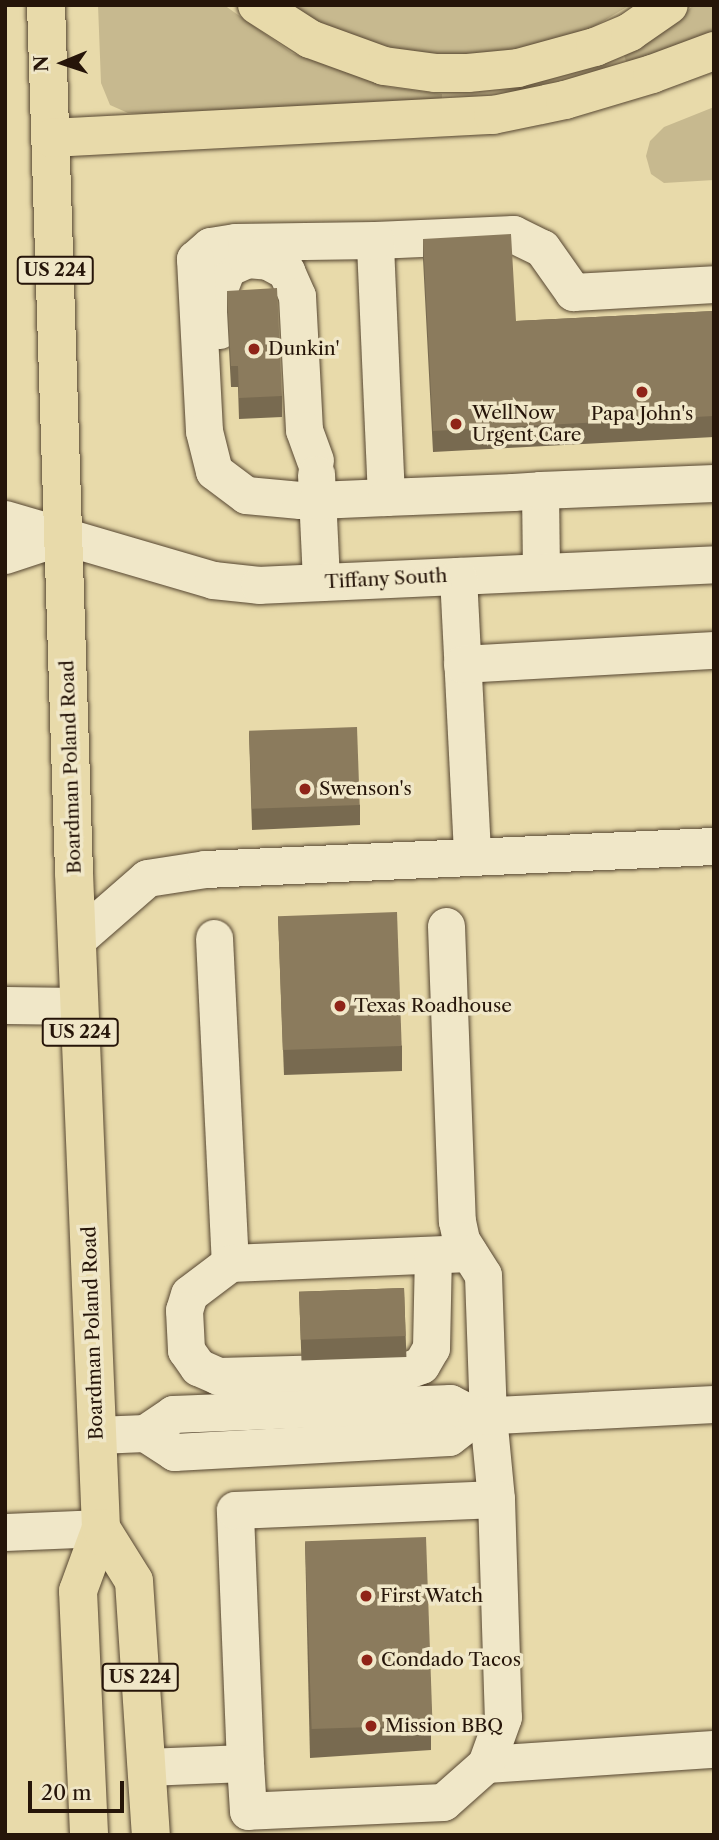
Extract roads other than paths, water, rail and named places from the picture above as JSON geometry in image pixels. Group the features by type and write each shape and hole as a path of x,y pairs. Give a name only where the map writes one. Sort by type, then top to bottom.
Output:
{"main road":[{"name":"Boardman Poland Road","path":"46,5 76,940 101,1528 78,1591 89,1835"},
{"path":"257,5 310,39 374,63 435,73 468,73 518,68 595,47 630,32 669,5"},
{"path":"51,138 493,115 565,100 652,74 714,51"},
{"name":"Boardman Poland Road","path":"101,1528 134,1581 151,1835"}],"street":[{"path":"714,284 573,292 542,248 513,234 235,242 210,246 195,259 204,431 214,471 246,495 317,500 714,483"},
{"path":"374,240 386,497"},
{"path":"306,242 321,582"},
{"path":"227,481 217,294 227,268 247,259 268,261 286,271 297,296 304,430 315,460"},
{"path":"540,490 541,572"},
{"name":"Tiffany South","path":"5,519 213,580 259,585 714,564"},
{"path":"5,555 65,535"},
{"path":"458,576 472,856"},
{"path":"462,664 714,650"},
{"path":"76,940 146,878 205,869 714,846"},
{"path":"446,926 457,1221 461,1240 483,1275 482,1416 496,1499 503,1717 486,1764 443,1802 248,1811 235,1510 496,1499"},
{"path":"214,938 230,1263"},
{"path":"5,1005 79,1006"},
{"path":"433,1255 431,1348 421,1365 405,1371 218,1376 198,1367 186,1350 184,1310 189,1294 230,1263 469,1253"},
{"path":"97,1435 145,1433 174,1452 201,1451 449,1437 482,1416 714,1404"},
{"path":"5,1532 101,1528"},
{"path":"486,1764 714,1749"},
{"path":"146,1767 245,1763"}],"place":[{"name":"Dunkin'","path":"254,349"},
{"name":"Papa John's","path":"642,392"},
{"name":"WellNow Urgent Care","path":"456,424"},
{"name":"Swenson's","path":"305,789"},
{"name":"Texas Roadhouse","path":"340,1006"},
{"name":"First Watch","path":"366,1596"},
{"name":"Condado Tacos","path":"367,1660"},
{"name":"Mission BBQ","path":"371,1726"}]}
